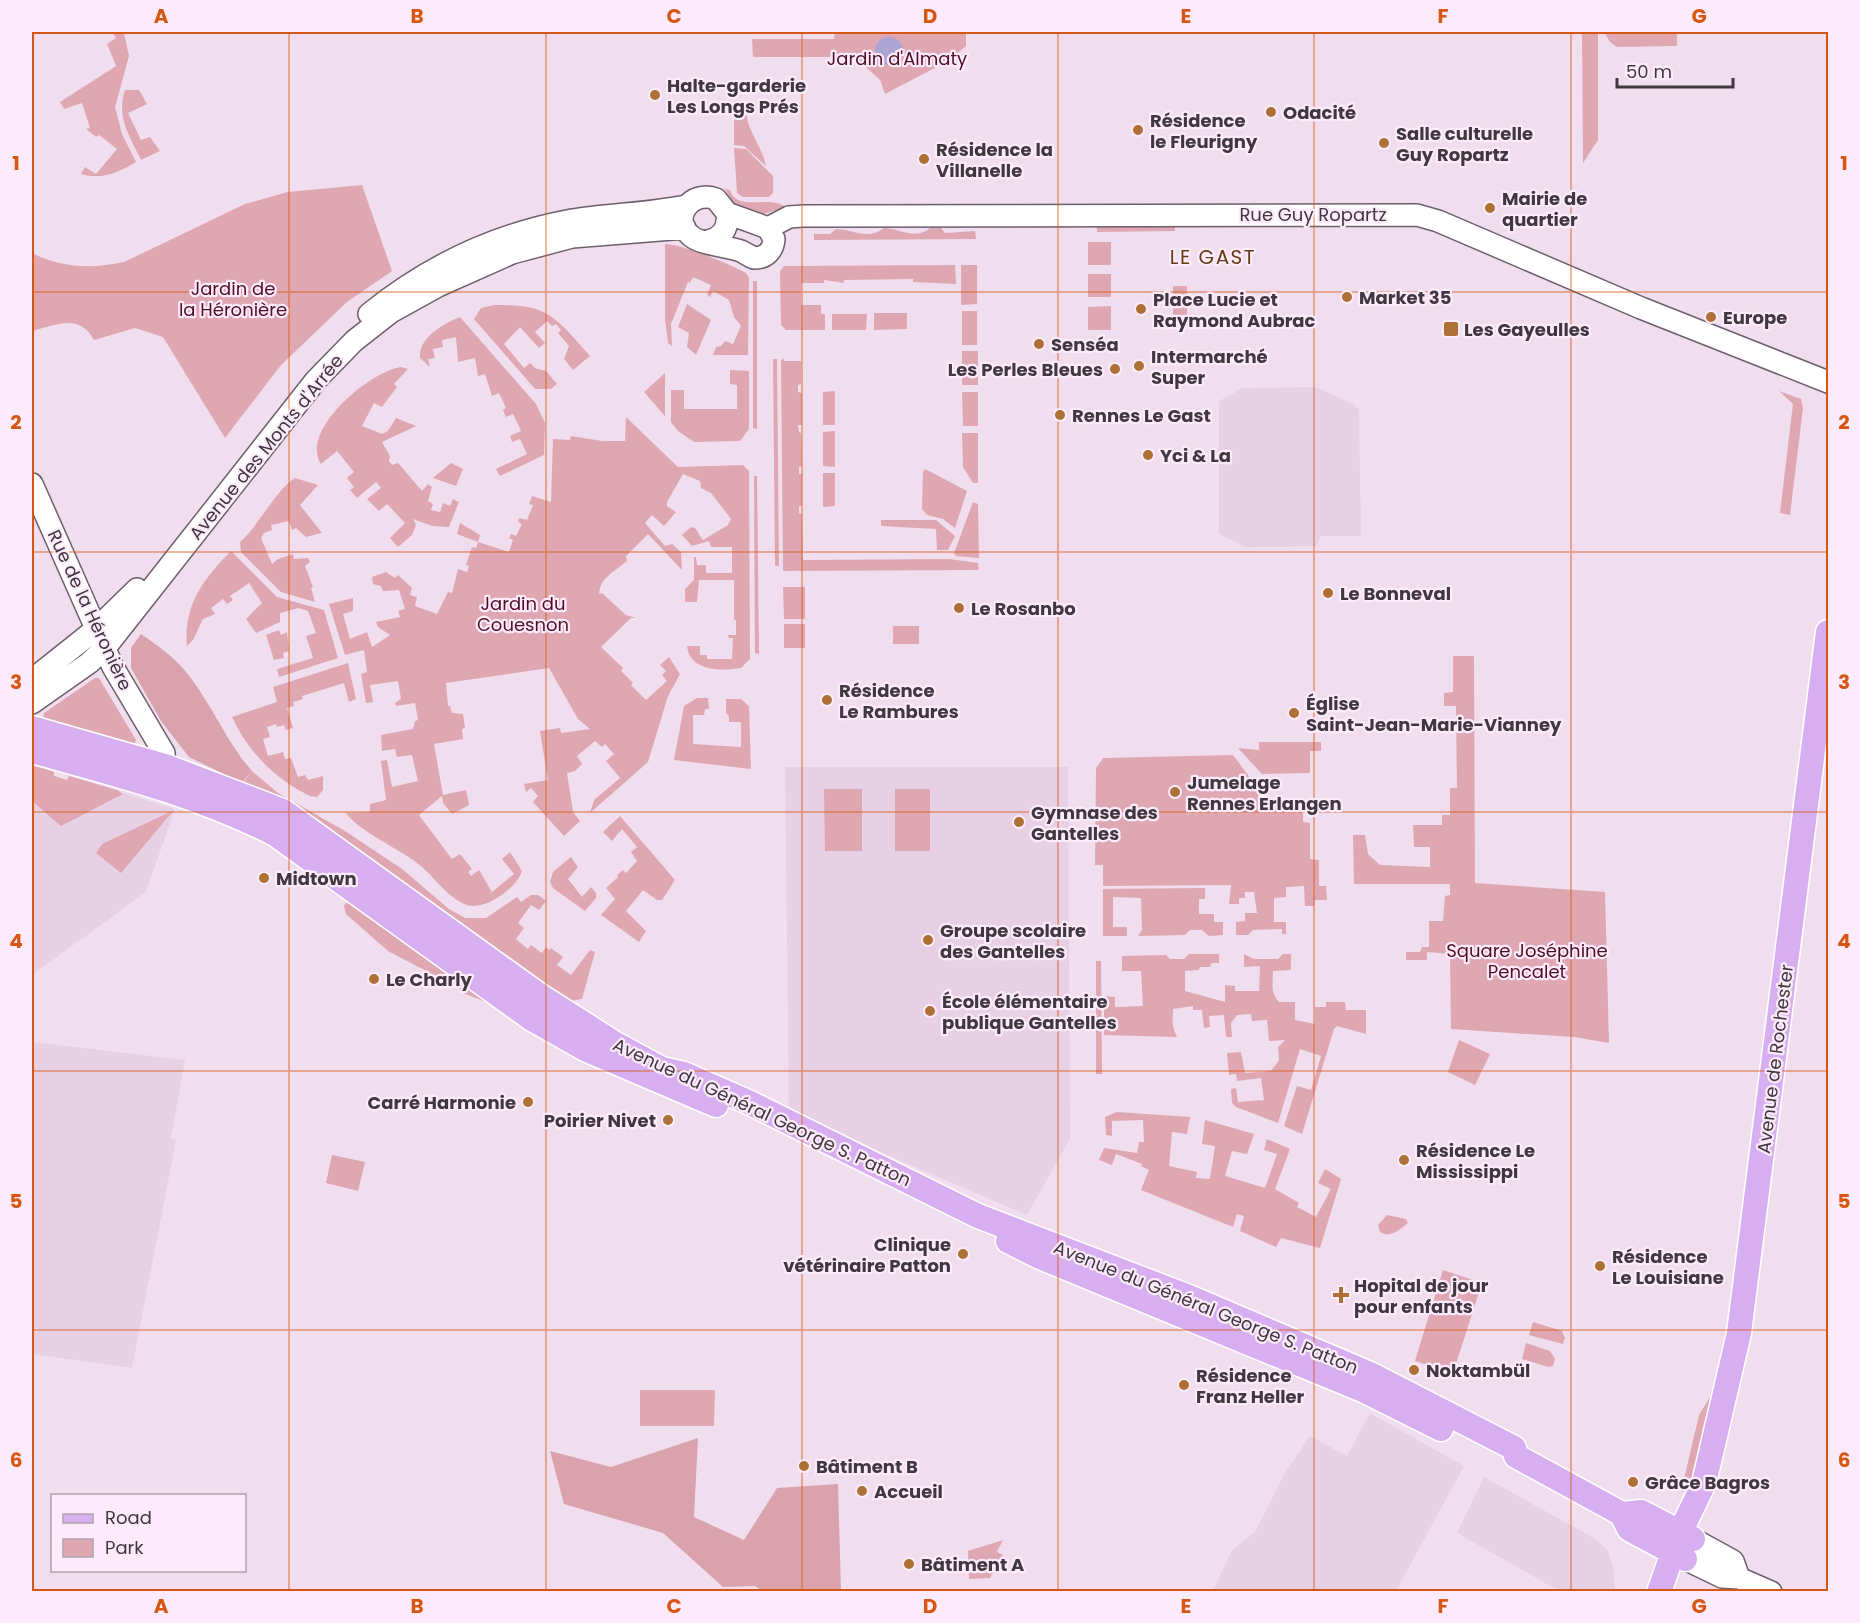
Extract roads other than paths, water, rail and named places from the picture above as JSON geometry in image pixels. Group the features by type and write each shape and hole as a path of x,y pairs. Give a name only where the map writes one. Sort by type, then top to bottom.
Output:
{"main road":[{"name":"Avenue de Rochester","path":"1683,1546 1704,1503 1704,1483 1731,1371 1746,1285 1828,632"},
{"name":"Avenue du Général George S. Patton","path":"32,728 165,766 283,811 580,1023 662,1069 684,1074 748,1102 978,1216 1189,1297 1370,1374 1514,1448 1516,1456 1622,1514 1629,1529 1683,1546"},
{"name":"Avenue du Général George S. Patton","path":"32,751 194,798 230,811 275,834 532,1019 587,1050 749,1119 823,1156 975,1224 1040,1257 1365,1391 1506,1462 1516,1456"},
{"path":"1659,1592 1683,1546"},
{"path":"1673,1592 1683,1546"}],"street":[{"path":"708,241 718,237 725,229 727,213 720,201 706,196 694,198 686,206 683,214 685,228 694,238 708,241 724,249 743,251 753,258 768,254 774,239 760,226 727,213"},
{"name":"Avenue des Monts d'Arrée","path":"32,703 89,663 101,639 130,598 272,415 348,331 394,294 429,270 500,240 568,221 686,206"},
{"name":"Rue Guy Ropartz","path":"760,226 789,217 803,216 1417,215 1438,221 1650,312 1828,382"},
{"path":"743,251 740,244 741,233 760,226"},
{"name":"Avenue des Monts d'Arrée","path":"32,680 101,639 316,380 354,341 391,312 438,286 512,253 572,237 685,228"},
{"name":"Rue de la Héronière","path":"32,484 101,639 164,753 165,766"},
{"name":"Avenue du Général George S. Patton","path":"1683,1546 1722,1577 1739,1578 1771,1592"}],"place":[{"name":"Halte-garderie Les Longs Prés","path":"655,95"},
{"name":"Odacité","path":"1271,112"},
{"name":"Résidence le Fleurigny","path":"1138,130"},
{"name":"Salle culturelle Guy Ropartz","path":"1384,143"},
{"name":"Résidence la Villanelle","path":"924,159"},
{"name":"Mairie de quartier","path":"1490,208"},
{"name":"Market 35","path":"1347,297"},
{"name":"Place Lucie et Raymond Aubrac","path":"1141,309"},
{"name":"Europe","path":"1711,317"},
{"name":"Les Gayeulles","path":"1451,329"},
{"name":"Senséa","path":"1039,344"},
{"name":"Intermarché Super","path":"1139,366"},
{"name":"Les Perles Bleues","path":"1115,369"},
{"name":"Rennes Le Gast","path":"1060,415"},
{"name":"Yci & La","path":"1148,455"},
{"name":"Le Bonneval","path":"1328,593"},
{"name":"Le Rosanbo","path":"959,608"},
{"name":"Résidence Le Rambures","path":"827,700"},
{"name":"Église Saint-Jean-Marie-Vianney","path":"1294,713"},
{"name":"Jumelage Rennes Erlangen","path":"1175,792"},
{"name":"Gymnase des Gantelles","path":"1019,822"},
{"name":"Midtown","path":"264,878"},
{"name":"Groupe scolaire des Gantelles","path":"928,940"},
{"name":"Le Charly","path":"374,979"},
{"name":"École élémentaire publique Gantelles","path":"930,1011"},
{"name":"Carré Harmonie","path":"528,1102"},
{"name":"Poirier Nivet","path":"668,1120"},
{"name":"Résidence Le Mississippi","path":"1404,1160"},
{"name":"Clinique vétérinaire Patton","path":"963,1254"},
{"name":"Résidence Le Louisiane","path":"1600,1266"},
{"name":"Hopital de jour pour enfants","path":"1341,1295"},
{"name":"Noktambül","path":"1414,1370"},
{"name":"Résidence Franz Heller","path":"1184,1385"},
{"name":"Bâtiment B","path":"804,1466"},
{"name":"Grâce Bagros","path":"1633,1482"},
{"name":"Accueil","path":"862,1491"},
{"name":"Bâtiment A","path":"909,1564"}],"district":[{"name":"LE GAST","path":"1213,257"}],"park label":[{"name":"Jardin d'Almaty","path":"897,58"},
{"name":"Jardin de la Héronière","path":"233,298"},
{"name":"Jardin du Couesnon","path":"523,613"},
{"name":"Square Joséphine Pencalet","path":"1527,960"}]}
